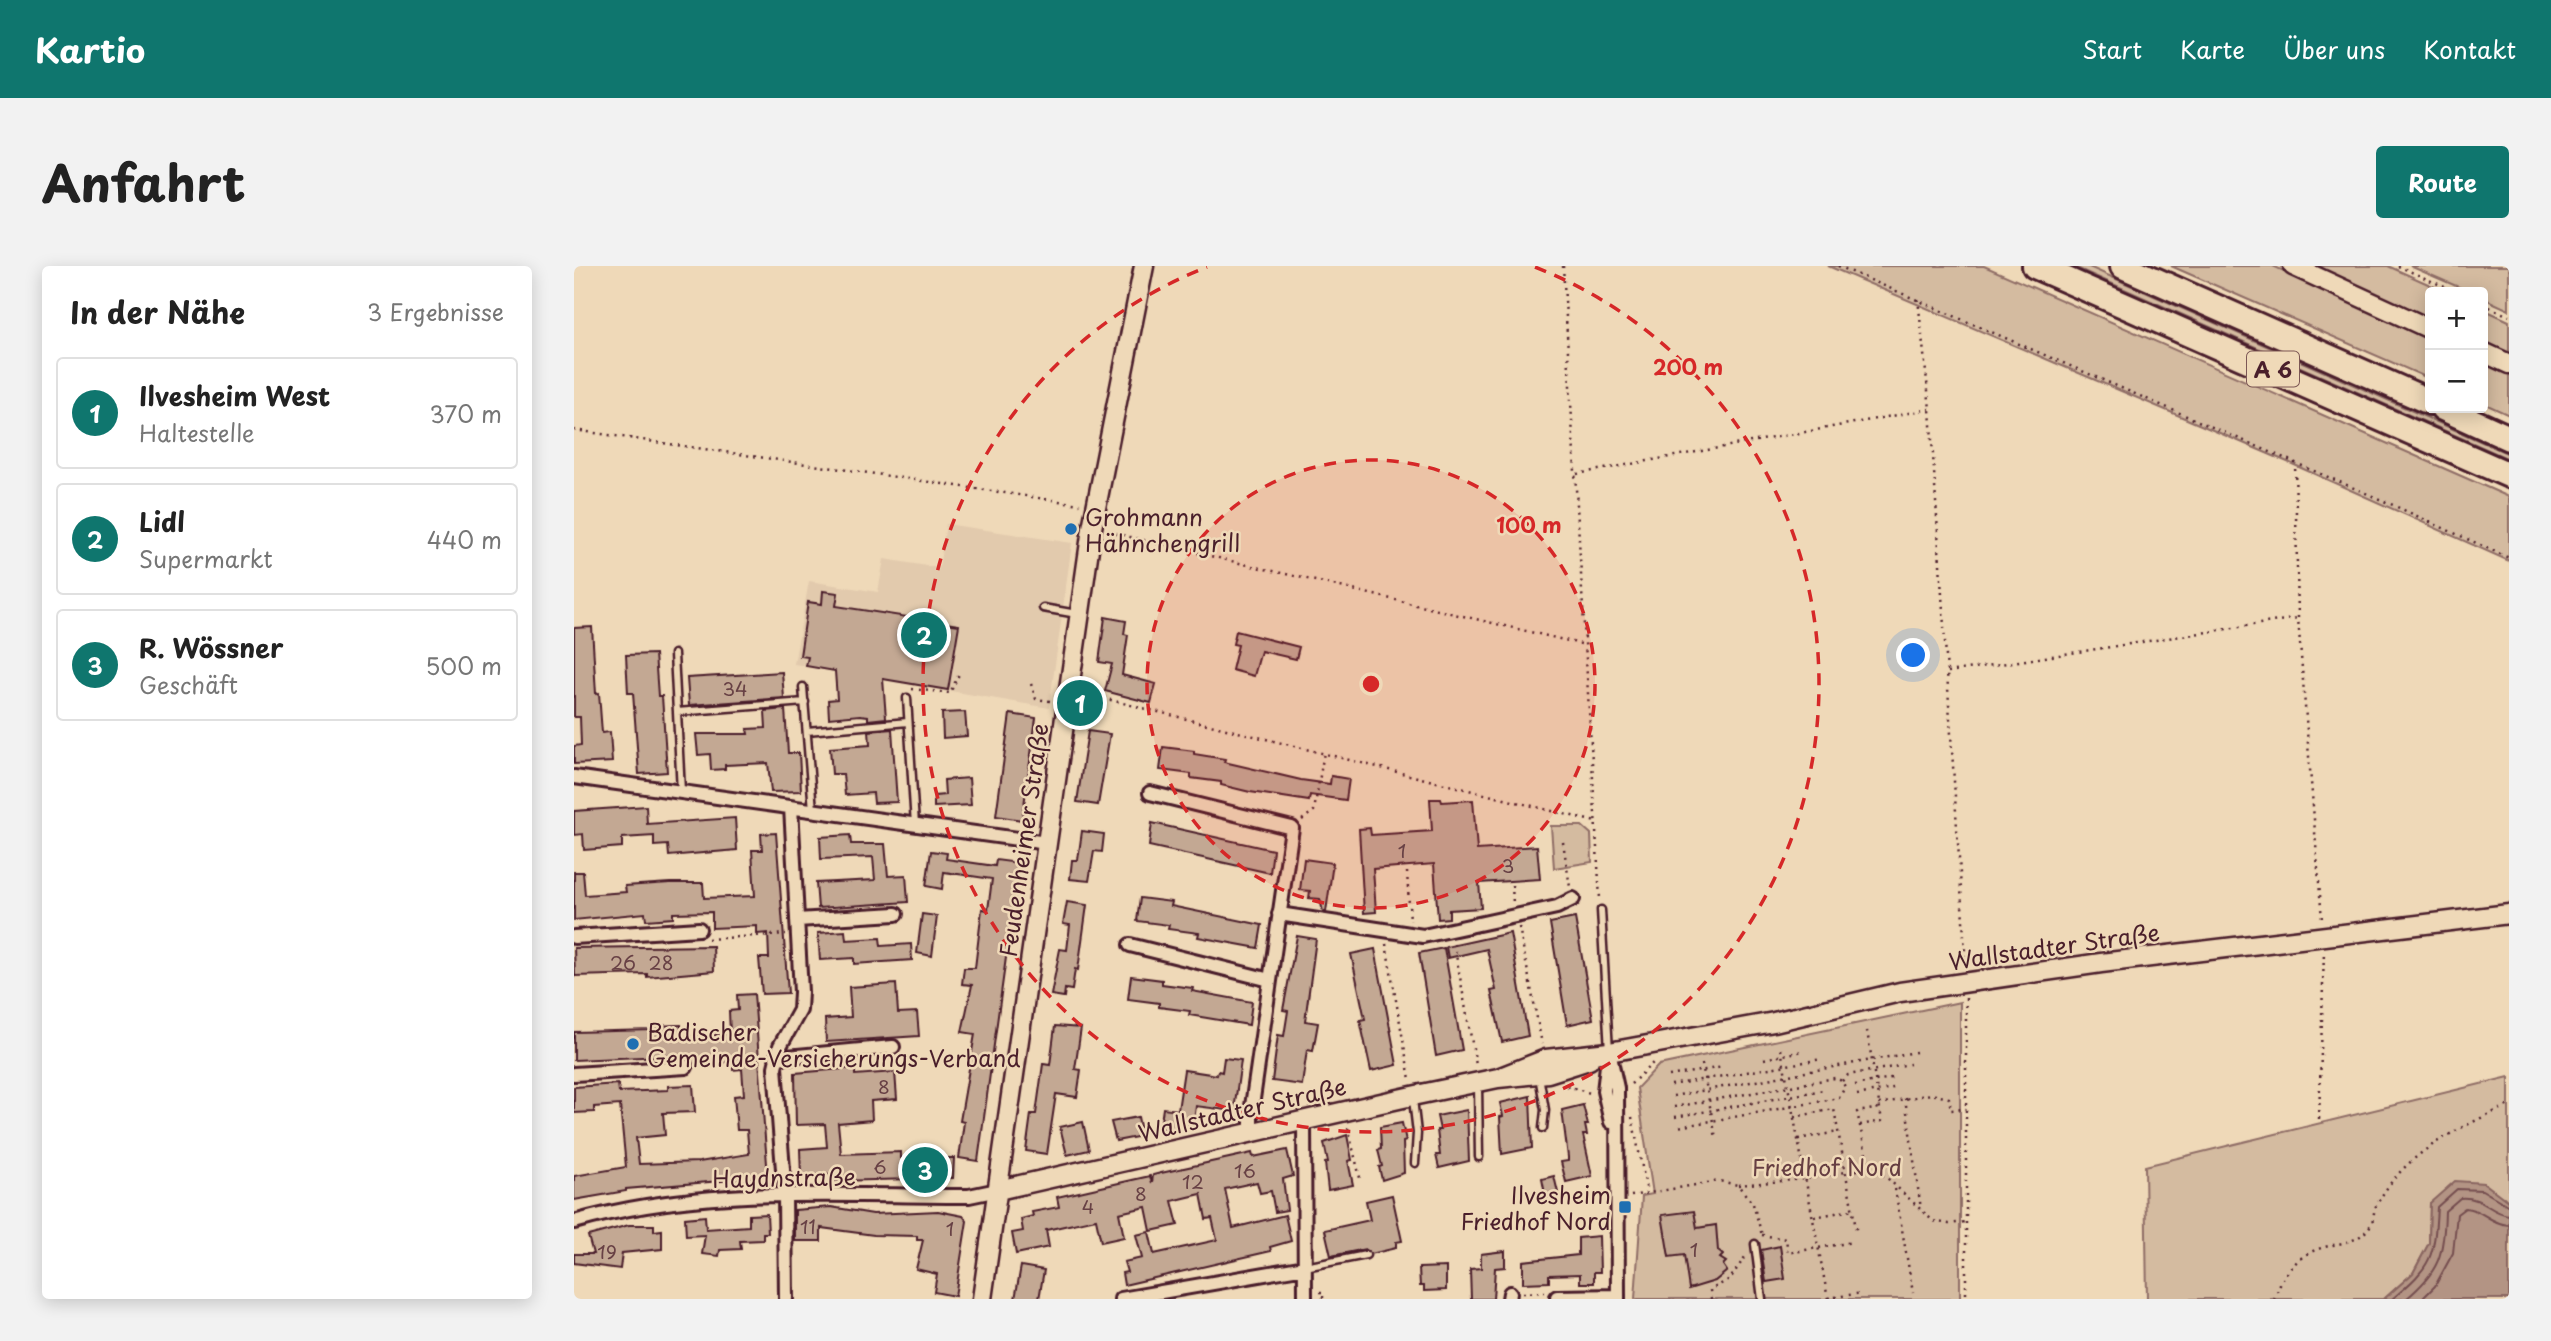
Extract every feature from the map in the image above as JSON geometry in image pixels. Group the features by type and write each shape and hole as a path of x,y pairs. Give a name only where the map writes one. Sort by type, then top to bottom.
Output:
{"highway":[{"name":"A 6","path":"2035,266 2509,475"},
{"name":"A 6","path":"2123,266 2425,400"},
{"path":"2454,413 2509,438"}],"main road":[{"name":"Feudenheimer Straße","path":"982,1299 1092,528 1144,266"},
{"path":"2293,266 2425,327"},
{"path":"2488,354 2509,364"},
{"name":"Wallstadter Straße","path":"1498,1078 1546,1059 1609,1052 1774,1022 1877,996 1967,988 2323,937 2509,914"},
{"name":"Wallstadter Straße","path":"998,1190 1412,1096 1498,1078 1539,1074 1580,1064 1609,1052"}],"street":[{"path":"574,777 1047,843"},
{"path":"1150,793 1292,828 1251,1113 1251,1132"},
{"path":"786,1299 785,1195 776,1058 800,1010 791,807"},
{"path":"1279,914 1423,936 1516,916 1573,899"},
{"path":"797,920 896,914"},
{"path":"574,937 699,929"},
{"path":"1130,945 1270,980"},
{"path":"776,1058 893,1047"},
{"path":"1557,1297 1618,1298 1615,1139 1617,1088 1609,1052"},
{"path":"1609,1052 1604,1091 1615,1139"},
{"path":"574,1074 686,1068"},
{"path":"1304,1121 1305,1299"},
{"name":"Haydnstraße","path":"574,1222 651,1204 785,1195 969,1196 998,1190"},
{"path":"1121,1299 1156,1296 1305,1267"}],"lane":[{"path":"1043,608 1079,614"},
{"path":"674,654 681,792"},
{"path":"803,687 813,810"},
{"path":"907,698 915,825"},
{"path":"677,712 805,702"},
{"path":"807,731 908,722"},
{"path":"1601,910 1609,1052"},
{"path":"1539,1074 1545,1111 1544,1128"},
{"path":"1478,1082 1479,1157"},
{"path":"1412,1096 1417,1133 1415,1163"},
{"path":"1755,1244 1762,1299"},
{"path":"1305,1267 1366,1255"}],"path":[{"path":"1563,266 1601,910"},
{"path":"1838,266 2295,462 2509,558"},
{"path":"2400,267 2445,287"},
{"path":"1918,299 1930,409 1967,988 1966,1299"},
{"path":"2488,306 2509,316"},
{"path":"1577,474 1930,409"},
{"path":"574,430 1096,506"},
{"path":"2295,462 2298,618 2323,937 2319,1119"},
{"path":"1092,528 1585,645"},
{"path":"1948,672 2298,618"},
{"path":"912,687 950,693 960,672"},
{"path":"1031,684 1036,699 1067,704 1087,694 1596,822"},
{"path":"1292,828 1314,811 1324,752"},
{"path":"1563,842 1565,869 1573,899"},
{"path":"1406,872 1411,934"},
{"path":"1516,916 1534,1008"},
{"path":"699,929 707,939 798,934"},
{"path":"1383,931 1412,1096"},
{"path":"1451,932 1465,995 1478,1082"},
{"path":"1860,1125 1882,1121 1867,1031"},
{"path":"1782,1049 1828,1299 1862,1293"},
{"path":"1764,1059 1803,1051"},
{"path":"1673,1096 1916,1052"},
{"path":"1617,1088 1630,1085 1658,1058"},
{"path":"1671,1085 1822,1059"},
{"path":"1702,1064 1716,1138"},
{"path":"1842,1081 1848,1075 1910,1065"},
{"path":"1669,1076 1723,1066"},
{"path":"1855,1085 1896,1077"},
{"path":"1674,1107 1835,1078 1842,1081"},
{"path":"1678,1127 1839,1098 1844,1094 1842,1081"},
{"path":"1857,1095 1898,1087"},
{"path":"1675,1117 1823,1090"},
{"path":"1869,1168 1857,1112 1905,1098 1931,1094 1949,1098 1951,1110 1966,1109"},
{"path":"1905,1098 1922,1212"},
{"path":"2274,1299 2286,1271 2307,1253 2355,1239 2370,1226 2376,1206 2403,1166 2417,1153 2474,1120 2509,1106"},
{"path":"1794,1117 1834,1109 1857,1234"},
{"path":"1344,1112 1361,1182"},
{"path":"1631,1112 1647,1192"},
{"path":"1798,1139 1838,1132"},
{"path":"1618,1200 1647,1192 1719,1181 1738,1185 1805,1179 1869,1168 1885,1176 1895,1189 1933,1221 1949,1224 1966,1222"},
{"path":"1738,1185 1753,1204 1762,1236"},
{"path":"1895,1189 1913,1293"},
{"path":"1813,1217 1852,1210"},
{"path":"1711,1299 1710,1290 1730,1279 1762,1236"},
{"path":"1762,1236 1786,1238 1788,1254 1853,1242"},
{"path":"1509,1296 1549,1292 1557,1297"}],"shaded area":[{"path":"946,524 1072,543 1049,708 794,664 809,581 878,592 884,559 939,568"}],"green space":[{"path":"1828,266 1984,266 2509,497 2509,561 2290,463"},
{"path":"2072,266 2087,266 2509,454 2509,459"},
{"path":"2171,266 2273,266 2425,335 2425,377"},
{"path":"2312,266 2388,266 2435,287 2425,287 2425,318"},
{"path":"2410,266 2509,266 2509,310 2488,300 2488,287 2458,287"},
{"path":"2488,311 2509,321 2509,355 2488,345"},
{"path":"2488,362 2509,372 2509,415 2488,405"},
{"path":"1551,826 1582,826 1591,834 1592,862 1554,868"},
{"name":"Friedhof Nord","path":"1960,1002 1960,1299 1635,1299 1642,1196 1653,1194 1637,1088 1659,1065"},
{"path":"2509,1077 2509,1202 2504,1197 2430,1203 2429,1243 2413,1273 2384,1299 2147,1299 2145,1166"}],"water":[{"path":"2455,1181 2484,1183 2509,1202 2509,1299 2384,1299 2413,1273 2429,1243 2430,1203"}],"building":[{"path":"823,591 838,593 836,606 959,625 948,690 883,679 886,718 868,720 868,716 860,715 829,718 828,700 837,699 835,671 806,666 808,657 800,656 808,602 822,604"},
{"path":"1105,617 1126,621 1124,634 1128,635 1122,675 1156,684 1151,703 1105,691 1112,664 1099,662"},
{"path":"592,627 596,694 599,693 602,733 610,732 612,762 574,764 574,746 581,745 580,717 574,717 574,628"},
{"path":"1236,631 1299,647 1296,659 1261,651 1254,676 1232,670 1238,645 1233,644"},
{"path":"655,654 658,696 662,696 667,772 639,774 633,693 628,693 626,655"},
{"path":"782,672 784,698 689,705 687,678"},
{"path":"785,709 788,753 799,753 801,791 771,792 768,763 725,765 725,769 711,770 710,754 698,755 696,734 748,734 747,729 766,728 765,711"},
{"path":"965,712 967,736 943,738 942,713"},
{"path":"1010,714 1036,718 1022,820 996,816"},
{"path":"892,729 897,802 874,803 873,793 845,795 843,774 832,774 830,748 870,745 869,731"},
{"path":"1088,731 1110,734 1098,805 1077,802"},
{"path":"1163,747 1194,751 1194,754 1225,759 1224,762 1301,780 1330,784 1331,776 1349,779 1346,800 1310,795 1309,801 1250,792 1221,785 1221,782 1191,778 1191,774 1160,770"},
{"path":"969,778 971,805 934,807 934,796 945,795 944,780"},
{"path":"1430,799 1441,799 1442,802 1473,800 1477,850 1537,846 1540,879 1479,883 1481,908 1449,910 1449,918 1438,919 1434,864 1373,869 1376,912 1364,913 1359,829 1370,828 1371,835 1432,831"},
{"path":"646,806 647,824 735,818 737,850 669,856 668,845 654,846 654,836 622,838 622,847 584,850 583,834 574,835 574,811"},
{"path":"1152,823 1273,850 1270,873 1149,846"},
{"path":"1082,831 1104,834 1102,852 1094,851 1089,881 1070,879 1072,860 1078,860"},
{"path":"776,833 788,993 762,994 759,958 769,958 768,933 757,934 757,926 712,928 712,912 673,913 673,918 646,920 645,913 574,920 574,872 583,872 585,895 626,892 625,886 703,883 704,898 755,896 752,850 762,850 761,834"},
{"path":"850,835 851,844 885,844 888,876 906,875 908,902 818,908 816,883 875,880 873,857 821,859 820,837"},
{"path":"931,851 947,853 946,859 995,866 996,860 1019,863 978,1161 959,1158 964,1122 960,1121 975,1034 962,1032 972,985 962,984 964,968 975,968 982,909 988,910 992,879 944,872 942,889 926,886"},
{"path":"1304,859 1333,863 1326,912 1323,912 1320,899 1309,898 1310,891 1300,890"},
{"path":"1140,898 1172,902 1171,906 1262,925 1258,948 1198,937 1199,933 1168,929 1169,925 1137,921"},
{"path":"1067,902 1087,905 1078,970 1075,969 1072,990 1065,989 1064,997 1051,995 1060,949 1067,950 1070,925 1063,924"},
{"path":"922,914 937,916 932,956 917,953"},
{"path":"1575,918 1593,1019 1567,1025 1550,923"},
{"path":"845,931 846,940 880,938 881,946 911,944 912,960 854,964 854,958 820,960 818,933"},
{"path":"1510,933 1528,1036 1502,1042 1491,991 1496,990 1487,949 1448,958 1446,947"},
{"path":"1297,936 1316,939 1305,1021 1318,1023 1313,1051 1307,1050 1302,1085 1272,1081 1278,1035 1284,1036 1288,1011 1283,1010"},
{"path":"713,946 714,971 647,977 647,974 575,976 574,948"},
{"path":"1444,948 1462,1050 1436,1056 1419,953"},
{"path":"1375,949 1397,1065 1371,1071 1360,1020 1365,1019 1351,954"},
{"path":"1131,976 1162,980 1162,984 1193,988 1192,991 1252,1002 1249,1025 1189,1015 1190,1011 1128,999"},
{"path":"896,984 898,1013 917,1012 919,1036 826,1042 825,1019 851,1017 849,987"},
{"path":"754,994 768,1177 626,1189 574,1200 574,1176 626,1167 620,1105 594,1107 594,1112 574,1113 574,1087 618,1084 619,1092 668,1090 668,1086 693,1085 695,1112 663,1113 665,1135 636,1138 639,1164 699,1162 749,1154 747,1130 737,1130 734,1096 744,1095 742,1069 733,1070 733,1062 694,1064 687,1055 574,1060 574,1032 653,1030 652,1026 681,1025 681,1037 730,1034 729,1011 738,1010 737,995"},
{"path":"1055,1026 1081,1028 1075,1069 1081,1070 1077,1097 1056,1094 1047,1154 1026,1151 1031,1114 1036,1114 1043,1064 1050,1065"},
{"path":"1224,1058 1241,1060 1234,1111 1196,1106 1193,1127 1177,1124 1176,1131 1160,1128 1163,1108 1178,1110 1184,1070 1217,1075 1218,1071 1222,1072"},
{"path":"855,1068 855,1075 895,1072 897,1099 871,1101 872,1120 838,1123 841,1154 901,1152 901,1158 954,1158 953,1178 835,1181 835,1174 801,1176 800,1149 827,1147 825,1124 796,1125 795,1073"},
{"path":"1530,1096 1532,1148 1502,1154 1500,1117 1503,1116 1500,1103"},
{"path":"1583,1105 1588,1125 1585,1125 1587,1135 1583,1135 1592,1176 1566,1182 1561,1162 1568,1161 1562,1110"},
{"path":"1467,1110 1469,1161 1439,1168 1436,1155 1440,1155 1437,1116"},
{"path":"1138,1117 1142,1136 1116,1141 1111,1122"},
{"path":"1083,1122 1089,1150 1067,1155 1060,1127"},
{"path":"1402,1123 1406,1141 1403,1142 1404,1173 1382,1180 1378,1150 1381,1149 1380,1127"},
{"path":"1347,1135 1352,1160 1348,1161 1353,1185 1328,1190 1325,1163 1328,1162 1324,1143"},
{"path":"1287,1150 1293,1176 1283,1179 1287,1210 1275,1212 1271,1191 1260,1193 1257,1182 1225,1189 1233,1228 1285,1215 1291,1241 1270,1247 1271,1251 1124,1285 1122,1273 1127,1272 1124,1262 1142,1258 1136,1235 1149,1232 1154,1254 1217,1240 1212,1218 1206,1219 1201,1194 1172,1201 1178,1225 1151,1231 1146,1207 1119,1213 1124,1237 1101,1242 1096,1219 1046,1230 1049,1247 1016,1254 1012,1233 1023,1231 1021,1219 1033,1216 1032,1212 1059,1207 1057,1197 1150,1176 1152,1183 1153,1175 1161,1173 1252,1153 1253,1157"},
{"path":"1554,1176 1559,1197 1546,1199 1542,1179"},
{"path":"1392,1195 1402,1241 1396,1242 1396,1248 1371,1254 1365,1249 1331,1256 1325,1230 1370,1220 1366,1201"},
{"path":"831,1207 873,1214 938,1211 963,1216 967,1221 955,1296 934,1292 937,1274 916,1269 923,1240 917,1240 917,1236 874,1235 821,1228 821,1241 795,1241 795,1210"},
{"path":"1694,1211 1697,1228 1716,1225 1718,1251 1723,1255 1720,1258 1726,1262 1723,1265 1727,1271 1715,1281 1689,1289 1684,1255 1669,1257 1662,1215"},
{"path":"767,1214 768,1233 763,1233 763,1240 740,1241 741,1249 720,1250 719,1256 702,1254 705,1235 686,1236 685,1218 705,1216 706,1229 749,1226 749,1215"},
{"path":"629,1225 654,1225 654,1231 662,1230 662,1249 622,1253 620,1269 574,1263 574,1254 593,1254 588,1236"},
{"path":"1599,1236 1600,1272 1594,1272 1594,1283 1580,1283 1580,1274 1549,1275 1549,1282 1523,1283 1523,1261 1578,1255 1578,1238"},
{"path":"1780,1246 1785,1279 1766,1282 1761,1250"},
{"path":"1505,1251 1505,1267 1495,1268 1493,1299 1471,1299 1470,1269 1481,1268 1481,1254"},
{"path":"1021,1266 1044,1270 1039,1299 1015,1299"},
{"path":"1446,1267 1446,1290 1424,1291 1424,1286 1420,1286 1419,1268"}],"place":[{"name":"Grohmann Hähnchengrill","path":"1071,529"},
{"name":"Lidl","path":"924,635"},
{"name":"Ilvesheim West","path":"1080,703"},
{"name":"Badischer Gemeinde-Versicherungs-Verband","path":"633,1044"},
{"name":"R. Wössner","path":"925,1170"},
{"name":"Ilvesheim Friedhof Nord","path":"1625,1207"}]}
